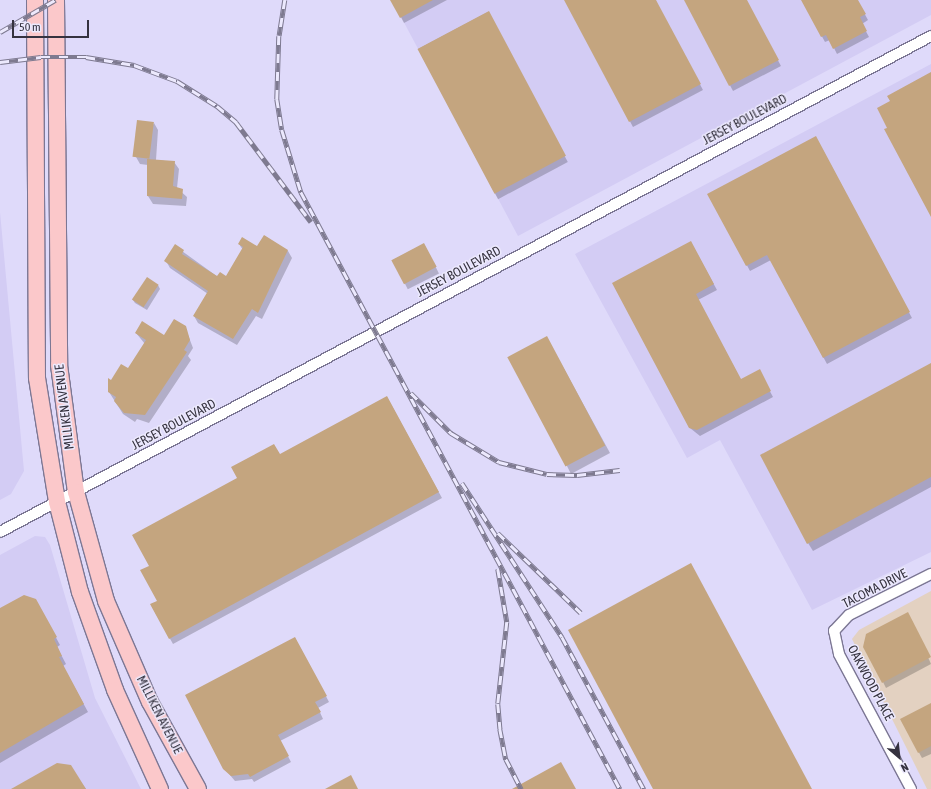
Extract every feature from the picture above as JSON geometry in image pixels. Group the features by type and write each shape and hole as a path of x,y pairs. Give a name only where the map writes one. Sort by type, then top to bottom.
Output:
{"main road":[{"name":"MILLIKEN AVENUE","path":"35,0 37,378 57,502 96,643 160,789"},
{"name":"MILLIKEN AVENUE","path":"56,0 59,365 76,492 106,601 150,702 198,789"}],"street":[{"name":"JERSEY BOULEVARD","path":"0,532 931,36"},
{"name":"TACOMA DRIVE","path":"834,631 849,615 931,574"},
{"name":"OAKWOOD PLACE","path":"834,631 839,654 911,789"}],"shaded area":[{"path":"392,0 931,0 931,15 518,236"},
{"path":"931,64 931,552 812,610 720,440 687,458 575,254"},
{"path":"0,212 24,471 11,494 0,500"},
{"path":"35,536 45,537 50,545 95,698 141,789 0,789 0,555"},
{"path":"931,591 931,789 927,789 852,639 859,630"}],"building":[{"path":"390,0 433,0 400,18"},
{"path":"564,0 656,0 701,84 629,122"},
{"path":"684,0 747,0 779,60 729,86"},
{"path":"801,0 858,0 866,14 860,17 867,31 833,49 826,35 821,37"},
{"path":"489,11 566,156 494,194 417,49"},
{"path":"931,72 931,217 884,129 887,128 877,108 890,101 887,96"},
{"path":"137,120 154,122 149,159 132,157"},
{"path":"816,136 910,312 823,358 767,255 746,266 707,194"},
{"path":"147,159 175,161 173,186 183,189 182,199 147,196"},
{"path":"264,235 288,250 258,313 252,309 233,339 193,316 208,291 164,261 175,244 184,250 182,254 217,276 220,272 226,276 243,247 238,244 242,237 257,246"},
{"path":"691,241 714,284 696,294 741,379 760,369 771,391 697,430 689,428 612,283"},
{"path":"424,243 437,267 404,284 391,260"},
{"path":"147,277 159,285 144,307 132,299"},
{"path":"174,319 186,326 190,340 184,350 187,352 145,415 124,413 114,401 116,397 108,392 108,378 111,380 121,364 128,368 146,340 135,333 142,321 164,335"},
{"path":"547,336 605,445 565,467 507,357"},
{"path":"931,363 931,477 807,544 760,455"},
{"path":"387,396 439,492 169,639 150,604 157,601 140,570 149,566 132,535 237,478 231,467 274,444 280,454"},
{"path":"691,563 812,789 653,789 568,630"},
{"path":"24,595 36,599 57,637 54,639 62,656 59,657 84,704 0,753 0,608"},
{"path":"908,612 931,657 882,683 863,647 866,634"},
{"path":"295,637 327,696 315,702 321,712 278,735 289,756 250,777 248,774 231,776 223,769 185,695"},
{"path":"931,703 931,746 918,753 900,719"},
{"path":"561,762 576,789 512,789"},
{"path":"57,763 71,765 86,789 11,789"},
{"path":"351,775 358,789 325,789"}],"railway":[{"path":"0,32 55,0"},
{"path":"285,0 279,36 277,99 282,130 301,192 620,789"},
{"path":"0,62 41,57 86,57 134,65 177,81 217,106 236,122 311,222"},
{"path":"411,393 451,433 499,462 547,474 577,475 620,470"},
{"path":"462,483 562,637 644,789"},
{"path":"498,533 581,613"},
{"path":"498,569 507,622 498,704 500,729 506,759 521,789"}]}
